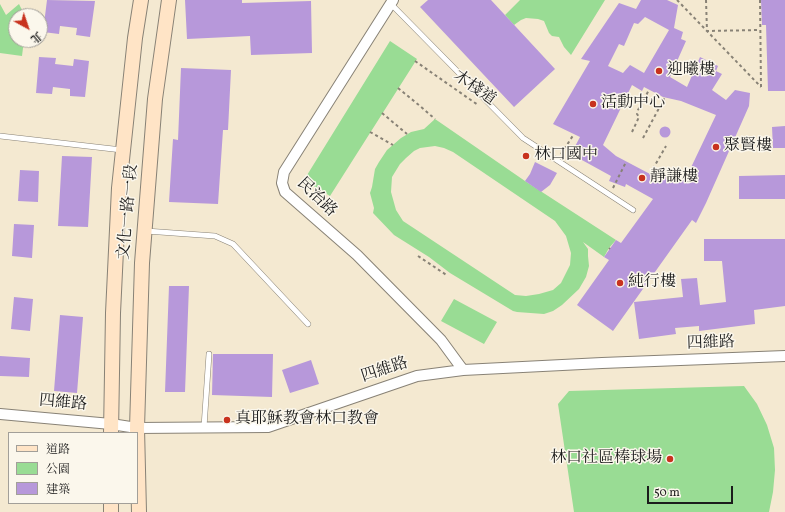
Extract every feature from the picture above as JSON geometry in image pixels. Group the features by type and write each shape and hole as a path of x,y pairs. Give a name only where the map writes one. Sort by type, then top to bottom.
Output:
{"main road":[{"name":"文化一路一段","path":"111,428 113,313 119,188 134,38 141,0"},
{"name":"文化一路一段","path":"137,432 142,263 155,99 169,0"},
{"name":"文化一路一段","path":"138,470 139,512"}],"street":[{"name":"民治路","path":"392,2 284,172 282,183 285,192 357,255 441,340 463,370"},
{"name":"四維路","path":"0,414 111,428 268,427 417,376 463,370 785,356"}],"lane":[{"path":"392,2 523,138 633,210"},
{"path":"0,142 0,136 122,150"},
{"path":"145,231 214,236 233,244 308,324"},
{"path":"204,427 209,354"}],"path":[{"path":"677,0 761,87 760,0"},
{"path":"706,0 707,31"},
{"path":"707,31 760,30"},
{"name":"木棧道","path":"415,61 480,107"},
{"path":"398,88 435,119"},
{"path":"632,132 639,117 637,114 638,110 649,90"},
{"path":"643,138 665,97"},
{"path":"382,113 407,134"},
{"path":"370,132 393,145"},
{"path":"557,160 574,134"},
{"path":"650,174 666,146"},
{"path":"610,195 626,162"},
{"path":"418,256 448,276"}],"green space":[{"path":"520,0 605,0 571,55 564,47 559,37 552,36 549,33 544,21 526,18 514,25 505,15"},
{"path":"0,4 6,15 8,13 8,48 23,48 22,56 0,53"},
{"path":"19,4 21,8 14,8"},
{"path":"390,41 417,59 330,196 304,180"},
{"path":"435,119 525,181 616,240 604,257 583,242 588,249 589,266 586,277 579,289 562,305 553,311 544,314 513,311 450,273 429,257 394,235 373,213 374,208 370,193 375,169 379,162 387,150 401,138 411,132 424,129","holes":["435,146 453,152 555,221 566,236 571,253 570,265 561,283 553,290 526,296 515,295 403,221 396,210 391,192 392,177 400,164 414,151 420,148"]},
{"path":"454,299 497,322 484,344 441,321"},
{"name":"林口社區棒球場","path":"744,386 757,404 767,425 774,448 775,470 769,512 574,512 558,404 569,391"}],"building":[{"path":"47,0 95,1 90,37 76,35 77,28 60,26 59,34 48,33 48,8 46,8"},
{"path":"185,0 242,0 242,3 311,1 312,53 251,55 250,36 187,39"},
{"path":"428,0 491,0 555,69 514,107 420,7"},
{"path":"641,0 667,0 678,5 674,28 683,32 681,39 686,41 670,77 687,87 700,57 718,66 716,71 722,74 712,90 726,100 735,90 750,93 749,106 696,223 692,220 613,331 577,305 609,260 604,257 616,240 621,243 653,199 626,184 625,187 609,181 611,176 571,154 580,137 553,124 590,61 581,59 619,3 636,9","holes":["645,17 669,30 644,73 630,65 623,73 608,66 619,44 624,46 634,23 638,24","632,85 642,91 644,87 663,97 681,101 716,115 685,180 650,174 616,156 603,145"]},
{"path":"761,0 785,0 785,91 768,91 766,25 762,25"},
{"path":"39,57 56,58 55,64 73,66 74,59 89,61 85,97 70,96 70,89 53,87 52,94 36,93"},
{"path":"181,68 231,70 228,130 223,130 218,204 169,202 173,139 178,140"},
{"path":"785,126 785,148 773,148 772,127"},
{"path":"663,127 667,127 669,128 669,136 663,137 660,134 660,130"},
{"path":"62,156 92,157 88,227 58,226"},
{"path":"535,162 557,173 550,185 541,192 525,181"},
{"path":"20,170 39,171 38,202 18,201"},
{"path":"785,175 785,199 739,199 739,176"},
{"path":"14,224 34,225 32,258 12,256"},
{"path":"704,239 785,239 785,306 754,310 755,324 699,331 699,326 675,328 676,334 639,339 634,302 683,297 681,279 697,278 700,305 726,302 722,261 704,261"},
{"path":"169,286 189,286 185,392 165,392"},
{"path":"14,297 33,299 30,331 11,329"},
{"path":"60,315 83,317 77,393 54,391"},
{"path":"213,354 273,354 272,397 212,395"},
{"path":"0,356 30,358 29,377 0,376"},
{"path":"311,360 319,384 290,393 282,370"}],"place":[{"name":"迎曦樓","path":"659,71"},
{"name":"活動中心","path":"593,104"},
{"name":"聚賢樓","path":"716,147"},
{"name":"林口國中","path":"526,156"},
{"name":"靜謙樓","path":"642,178"},
{"name":"純行樓","path":"620,283"},
{"name":"真耶穌教會林口教會","path":"227,420"},
{"name":"林口社區棒球場","path":"670,459"}]}
